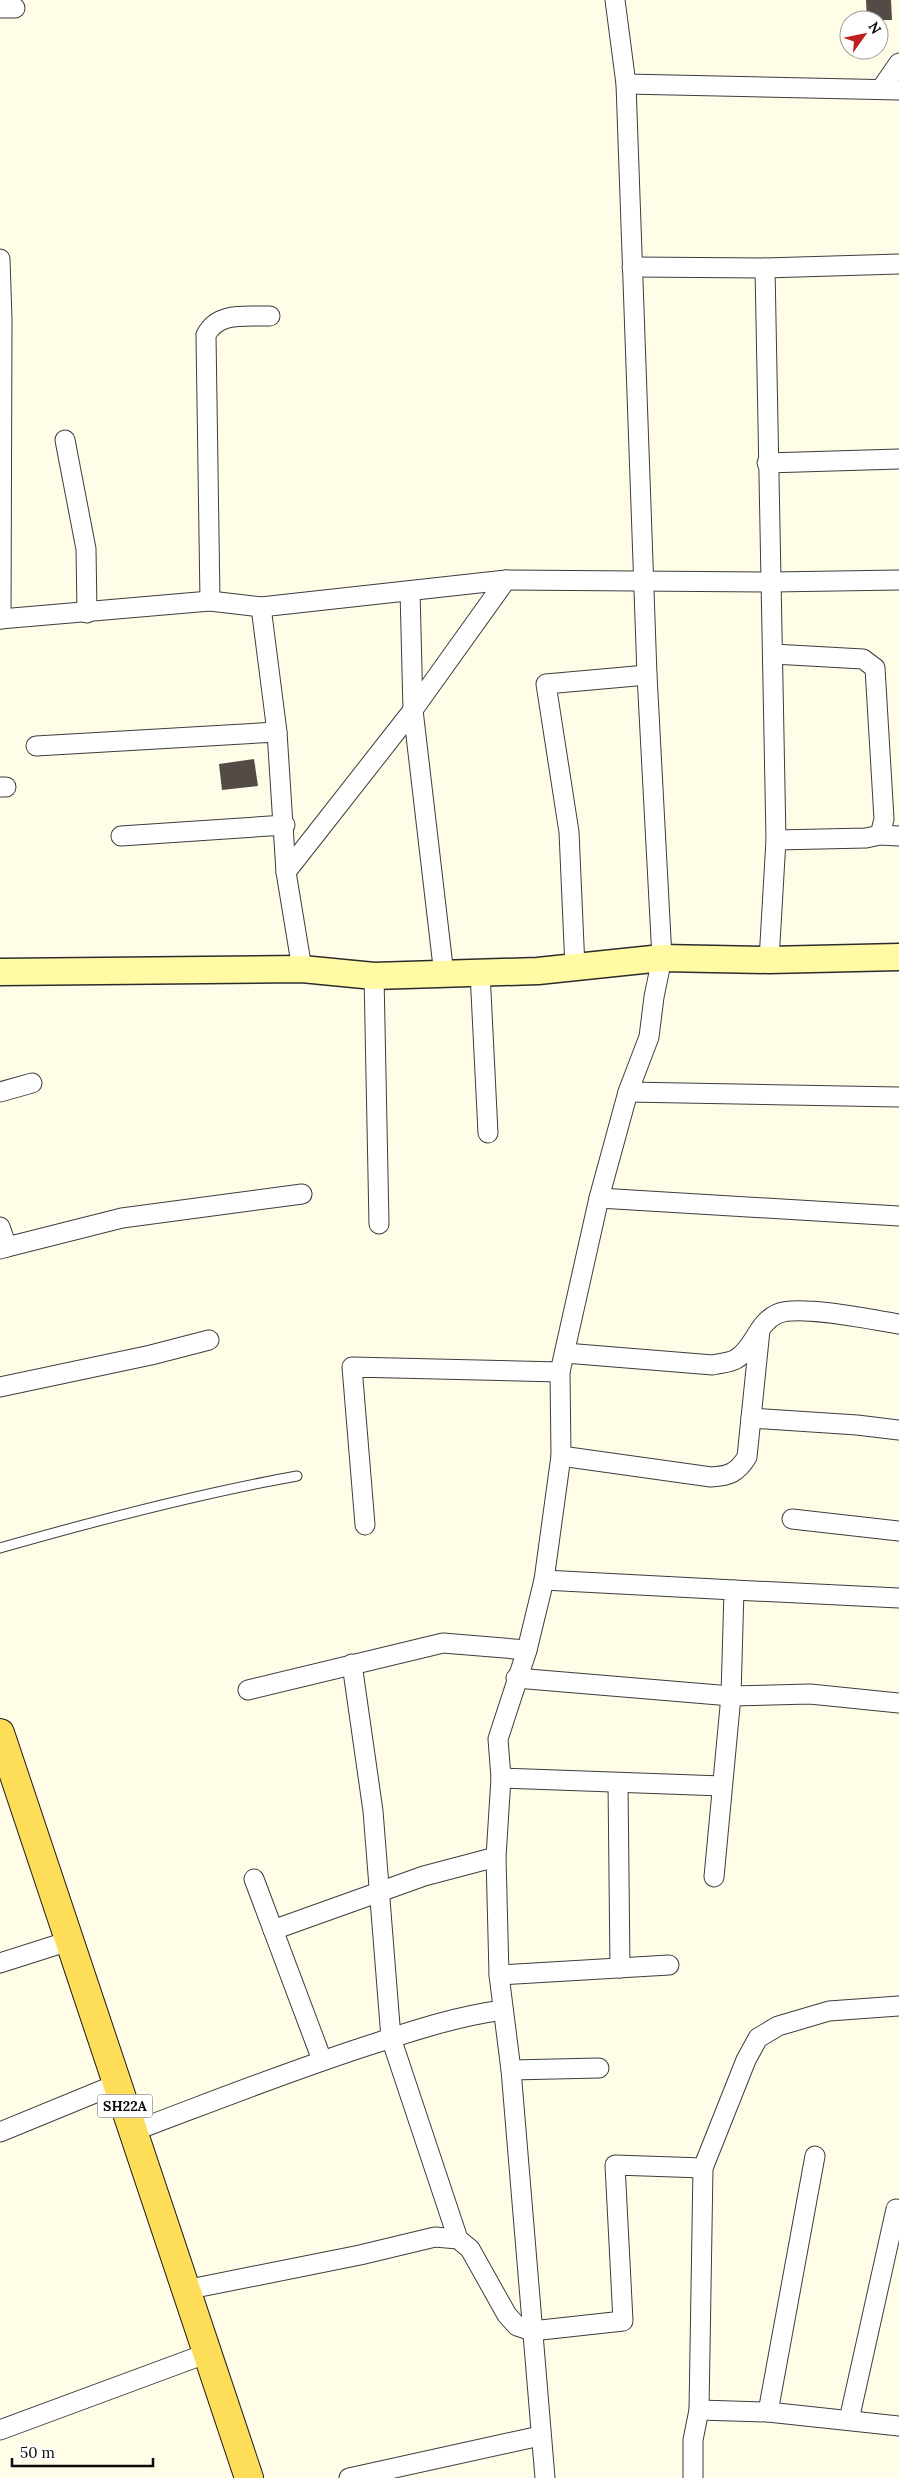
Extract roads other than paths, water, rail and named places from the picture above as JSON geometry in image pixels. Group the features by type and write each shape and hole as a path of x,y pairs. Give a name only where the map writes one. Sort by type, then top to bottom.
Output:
{"main road":[{"name":"SH22A","path":"0,1734 134,2131 248,2478"}],"street":[{"path":"546,2478 540,2436 511,2070 499,1975 496,1858 501,1778 498,1739 516,1678 527,1650 544,1580 561,1456 560,1372 566,1353 598,1198 628,1092 649,1037 654,997 662,958 647,675 626,84 615,0"},
{"path":"626,84 890,90 899,63"},
{"path":"0,259 2,320 0,619 210,601 261,607 506,580 644,582 899,580"},
{"path":"632,267 765,268 899,264"},
{"path":"765,268 776,840 769,960"},
{"path":"210,601 206,334 216,321 225,318 270,316"},
{"path":"65,440 86,549 87,613"},
{"path":"768,463 899,458"},
{"path":"286,872 413,710 506,580"},
{"path":"410,591 413,710 444,975"},
{"path":"261,607 277,732 285,825 286,872 302,969"},
{"path":"773,654 864,659 875,668 884,819 880,835"},
{"path":"575,968 569,832 546,684 647,675"},
{"path":"36,746 277,732"},
{"path":"121,836 285,825"},
{"path":"776,840 866,838 880,835 899,836"},
{"path":"0,972 302,969 374,976 444,975 538,971 662,958 769,960 899,957"},
{"path":"480,972 488,1133"},
{"path":"374,976 379,1224"},
{"path":"0,1092 32,1084"},
{"path":"628,1092 899,1097"},
{"path":"0,1227 3,1248 122,1218 302,1194"},
{"path":"598,1198 899,1216"},
{"path":"566,1353 714,1365 736,1360 747,1348 760,1327 778,1314 804,1311 899,1324"},
{"path":"561,1456 711,1477 730,1476 740,1469 747,1457 760,1327"},
{"path":"0,1387 151,1356 209,1340"},
{"path":"365,1525 352,1367 560,1372"},
{"path":"751,1418 857,1425 899,1430"},
{"path":"792,1519 899,1532"},
{"path":"544,1580 899,1598"},
{"path":"714,1877 731,1696 734,1590"},
{"path":"248,1690 443,1643 527,1650"},
{"path":"352,1664 373,1811 391,2038 458,2239 470,2249 507,2315 517,2326 532,2331 623,2321 615,2166 703,2168"},
{"path":"516,1678 731,1696 810,1694 899,1703"},
{"path":"501,1778 722,1786"},
{"path":"618,1783 620,1968"},
{"path":"273,1930 424,1876 496,1858"},
{"path":"254,1879 322,2060"},
{"path":"0,1963 70,1941"},
{"path":"499,1975 669,1965"},
{"path":"693,2478 693,2440 699,2410 703,2168 746,2060 758,2038 778,2026 829,2011 899,2006"},
{"path":"134,2131 322,2060 467,2014 504,2010"},
{"path":"511,2070 599,2068"},
{"path":"0,2132 117,2084"},
{"path":"768,2412 815,2156"},
{"path":"849,2420 896,2209"},
{"path":"185,2290 360,2255 435,2237 458,2239"},
{"path":"0,2430 208,2353"},
{"path":"699,2410 768,2412 899,2426"},
{"path":"349,2478 540,2436"}],"lane":[{"path":"0,1548 113,1516 225,1488 297,1476"}]}
